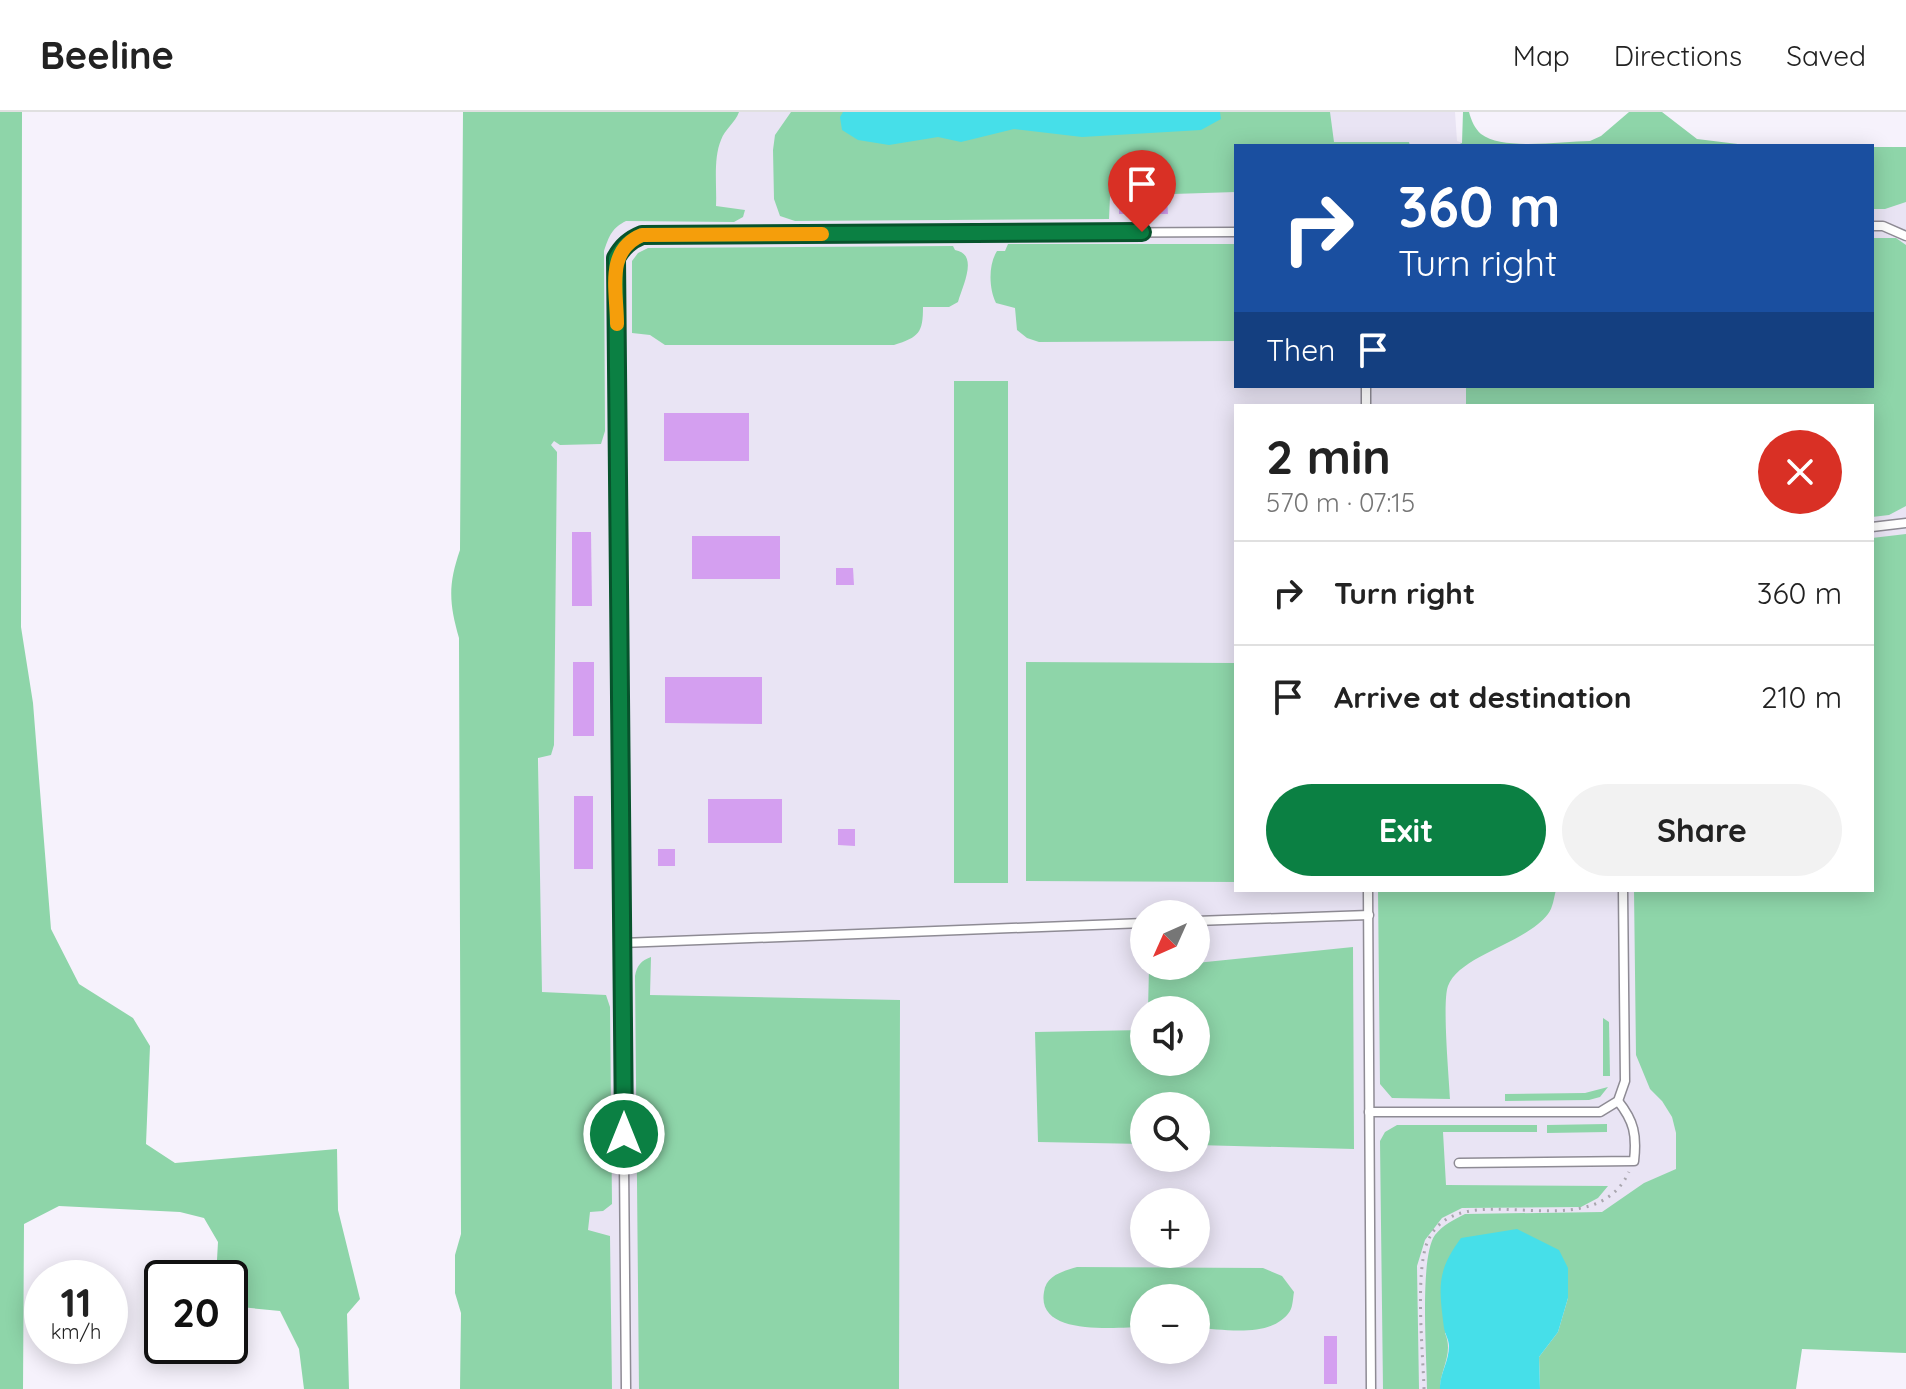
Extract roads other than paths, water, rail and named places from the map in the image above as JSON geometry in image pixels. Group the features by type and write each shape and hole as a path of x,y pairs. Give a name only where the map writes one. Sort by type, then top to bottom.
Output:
{"lane":[{"path":"1874,226 1883,226 1906,236"},
{"path":"626,1389 616,258 632,239 642,235 1234,232"},
{"path":"1874,527 1906,523"},
{"path":"1368,892 1371,1389"},
{"path":"1369,1112 1600,1112 1618,1101 1625,1081 1623,892"},
{"path":"1210,921 1369,915"},
{"path":"622,943 1130,924"},
{"path":"1459,1163 1634,1161 1637,1137 1630,1117 1618,1101"}],"water":[{"path":"843,112 1220,112 1221,119 1201,130 1082,137 1014,129 961,142 938,137 889,145 858,140 842,130 840,117"},
{"path":"1517,1229 1559,1250 1568,1268 1568,1298 1558,1332 1539,1357 1540,1389 1440,1389 1449,1346 1444,1328 1441,1290 1447,1261 1461,1238"}]}
